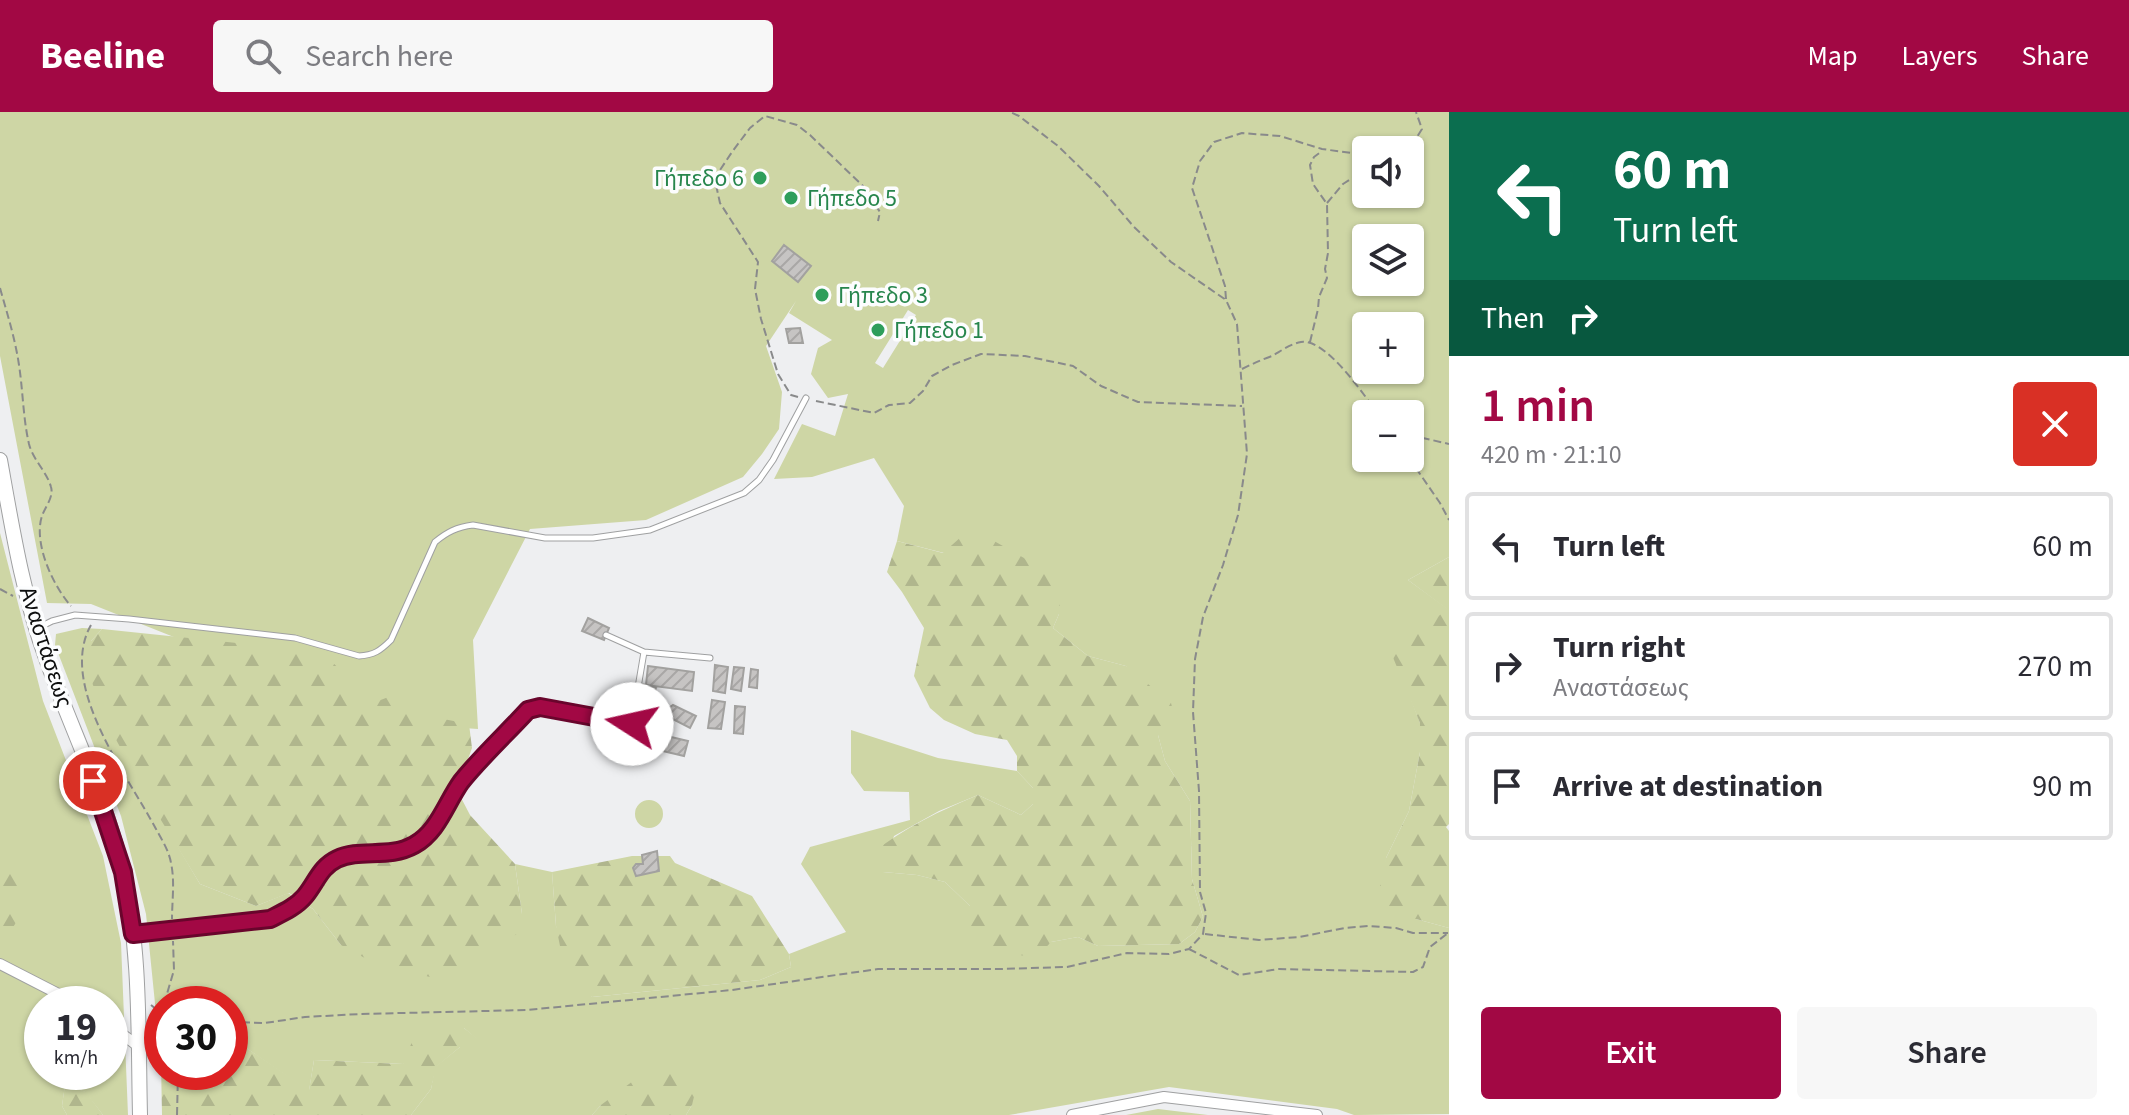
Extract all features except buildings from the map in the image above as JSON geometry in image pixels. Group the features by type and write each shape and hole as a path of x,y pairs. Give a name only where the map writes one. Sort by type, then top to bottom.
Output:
{"street":[{"name":"Αναστάσεως","path":"0,460 16,548 46,659 102,805 123,872 133,934 140,1115"},
{"path":"133,934 270,919 289,910 305,896 321,871 337,859 389,854 416,845 434,827 460,783 528,710 540,707 632,724"},
{"path":"0,964 43,986"},
{"path":"128,1038 138,1046"},
{"path":"1072,1115 1164,1097 1317,1115"}],"lane":[{"path":"37,628 52,621 80,616 96,617 295,638 359,656 370,655 379,652 391,640 435,542 447,532 473,525 545,538 593,538 650,530 744,493 759,480 773,460 806,398"},
{"path":"606,635 644,652 710,658"},
{"path":"632,724 644,652"}],"path":[{"path":"1010,112 1058,146 1171,262 1226,300"},
{"path":"1416,112 1422,129 1418,136"},
{"path":"878,221 880,212 847,168 804,130 780,119 765,116 750,128 718,173 716,185 720,203 758,262 755,289 761,319 778,374 791,395 874,413 889,405 910,403 923,391 932,376 981,354 1025,356 1073,366 1101,386 1138,402 1242,406"},
{"path":"248,1023 305,1017 527,1010 732,990 878,969 1067,967 1127,953 1169,954 1189,949 1203,934 1206,913 1200,892 1199,791 1193,712 1195,659 1203,617 1238,515 1247,454 1237,324 1226,300 1225,286 1192,188 1200,161 1214,142 1242,133 1280,136 1322,149 1352,153"},
{"path":"1310,342 1319,297 1327,278 1327,204 1313,184 1310,165 1322,149"},
{"path":"1327,204 1352,178"},
{"path":"0,288 11,323 29,444 33,457 51,486 52,492 40,526 46,560 55,583 80,616"},
{"path":"1241,370 1288,347 1310,342 1335,360 1367,400"},
{"path":"1424,438 1449,444"},
{"path":"1419,472 1449,520"},
{"path":"96,617 83,643 80,663 83,681 113,756 135,790 172,865 174,970 169,986"},
{"path":"1203,934 1259,940 1369,926 1413,933 1449,933"},
{"path":"1189,949 1239,975 1279,969 1413,972 1423,967 1430,947 1449,933"},
{"path":"177,1115 178,1090"}],"green space":[{"path":"0,112 1449,112 1449,557 1408,580 1448,609 1409,694 1420,723 1420,752 1409,811 1386,858 1385,919 1416,919 1449,928 1449,1114 1354,1115 1337,1109 1169,1087 1009,1115 686,1115 692,1105 601,1105 592,1115 411,1115 431,1089 435,1067 460,1047 486,1047 464,1028 403,1064 314,1060 309,1091 248,1049 248,986 153,986 146,914 121,816 55,645 56,634 82,628 102,629 91,641 178,847 200,884 256,906 288,893 313,909 341,945 522,914 515,864 552,872 556,926 592,997 760,980 791,967 789,954 846,932 801,864 810,847 910,820 909,792 864,791 851,773 851,730 938,758 1017,771 1033,788 1033,804 1021,815 978,795 939,811 894,836 883,872 917,875 945,882 970,906 1051,942 1078,937 1098,946 1179,944 1195,932 1203,917 1192,879 1190,801 1165,761 1158,735 1126,666 1088,656 1053,628 1059,614 944,553 897,541 904,506 874,458 812,477 774,479 802,424 835,436 848,394 828,398 811,374 818,348 832,340 789,313 796,301 766,346 782,392 779,429 743,477 646,520 530,529 473,640 478,729 390,723 91,604 47,603 0,356","holes":["908,310 916,315 883,368 875,363"]},
{"path":"971,528 1024,558 1061,587 1059,614 1053,628 1088,656 1126,666 1171,703 1176,722 1158,735 1165,761 1190,801 1192,879 1203,917 1195,932 1179,944 1098,946 1078,937 1051,942 1037,957 989,952 965,935 970,906 945,882 917,875 883,872 872,854 910,828 978,795 1021,815 1033,804 1033,788 1017,771 1017,756 1007,740 975,734 944,720 930,708 914,676 924,628 887,572 897,541 943,553"},
{"path":"0,533 43,701 103,856 121,943 123,986 24,986 24,1090 64,1090 62,1106 67,1115 0,1115"},
{"path":"1449,557 1449,824 1446,827 1449,831 1449,928 1416,919 1385,919 1375,910 1386,858 1409,811 1420,752 1420,723 1392,655 1447,609 1408,580"},
{"path":"102,629 296,649 331,661 351,680 343,699 360,708 391,696 433,717 469,724 472,748 457,790 470,815 515,864 522,914 520,932 473,962 430,977 374,963 341,945 313,909 289,893 256,906 200,884 108,725 87,669 91,641"},
{"path":"649,800 659,804 663,814 659,824 649,828 639,824 635,814 639,804"},
{"path":"0,853 29,868 31,894 8,935 0,937"},
{"path":"632,856 670,856 675,863 752,896 789,954 791,967 760,980 592,997 565,971 556,926 552,872"},
{"path":"418,1027 464,1028 488,1047 460,1047 436,1067 431,1089 411,1115 162,1115 162,1090 248,1090 248,1049 309,1090 314,1060 403,1064"},
{"path":"675,1069 698,1080 692,1105 686,1115 592,1115 637,1078"},
{"path":"64,1090 81,1090 86,1092 103,1115 67,1115 62,1106"},
{"path":"79,1090 127,1090 128,1115 103,1115 85,1092"},
{"path":"1158,1109 1208,1115 1126,1115"}],"place":[{"name":"Γήπεδο 6","path":"760,178"},
{"name":"Γήπεδο 5","path":"791,198"},
{"name":"Γήπεδο 3","path":"822,295"},
{"name":"Γήπεδο 1","path":"878,330"}],"route":[{"path":"93,781 123,872 133,934 270,919 289,910 305,896 321,871 337,859 389,854 416,845 434,827 460,783 528,710 540,707 632,724"}]}
